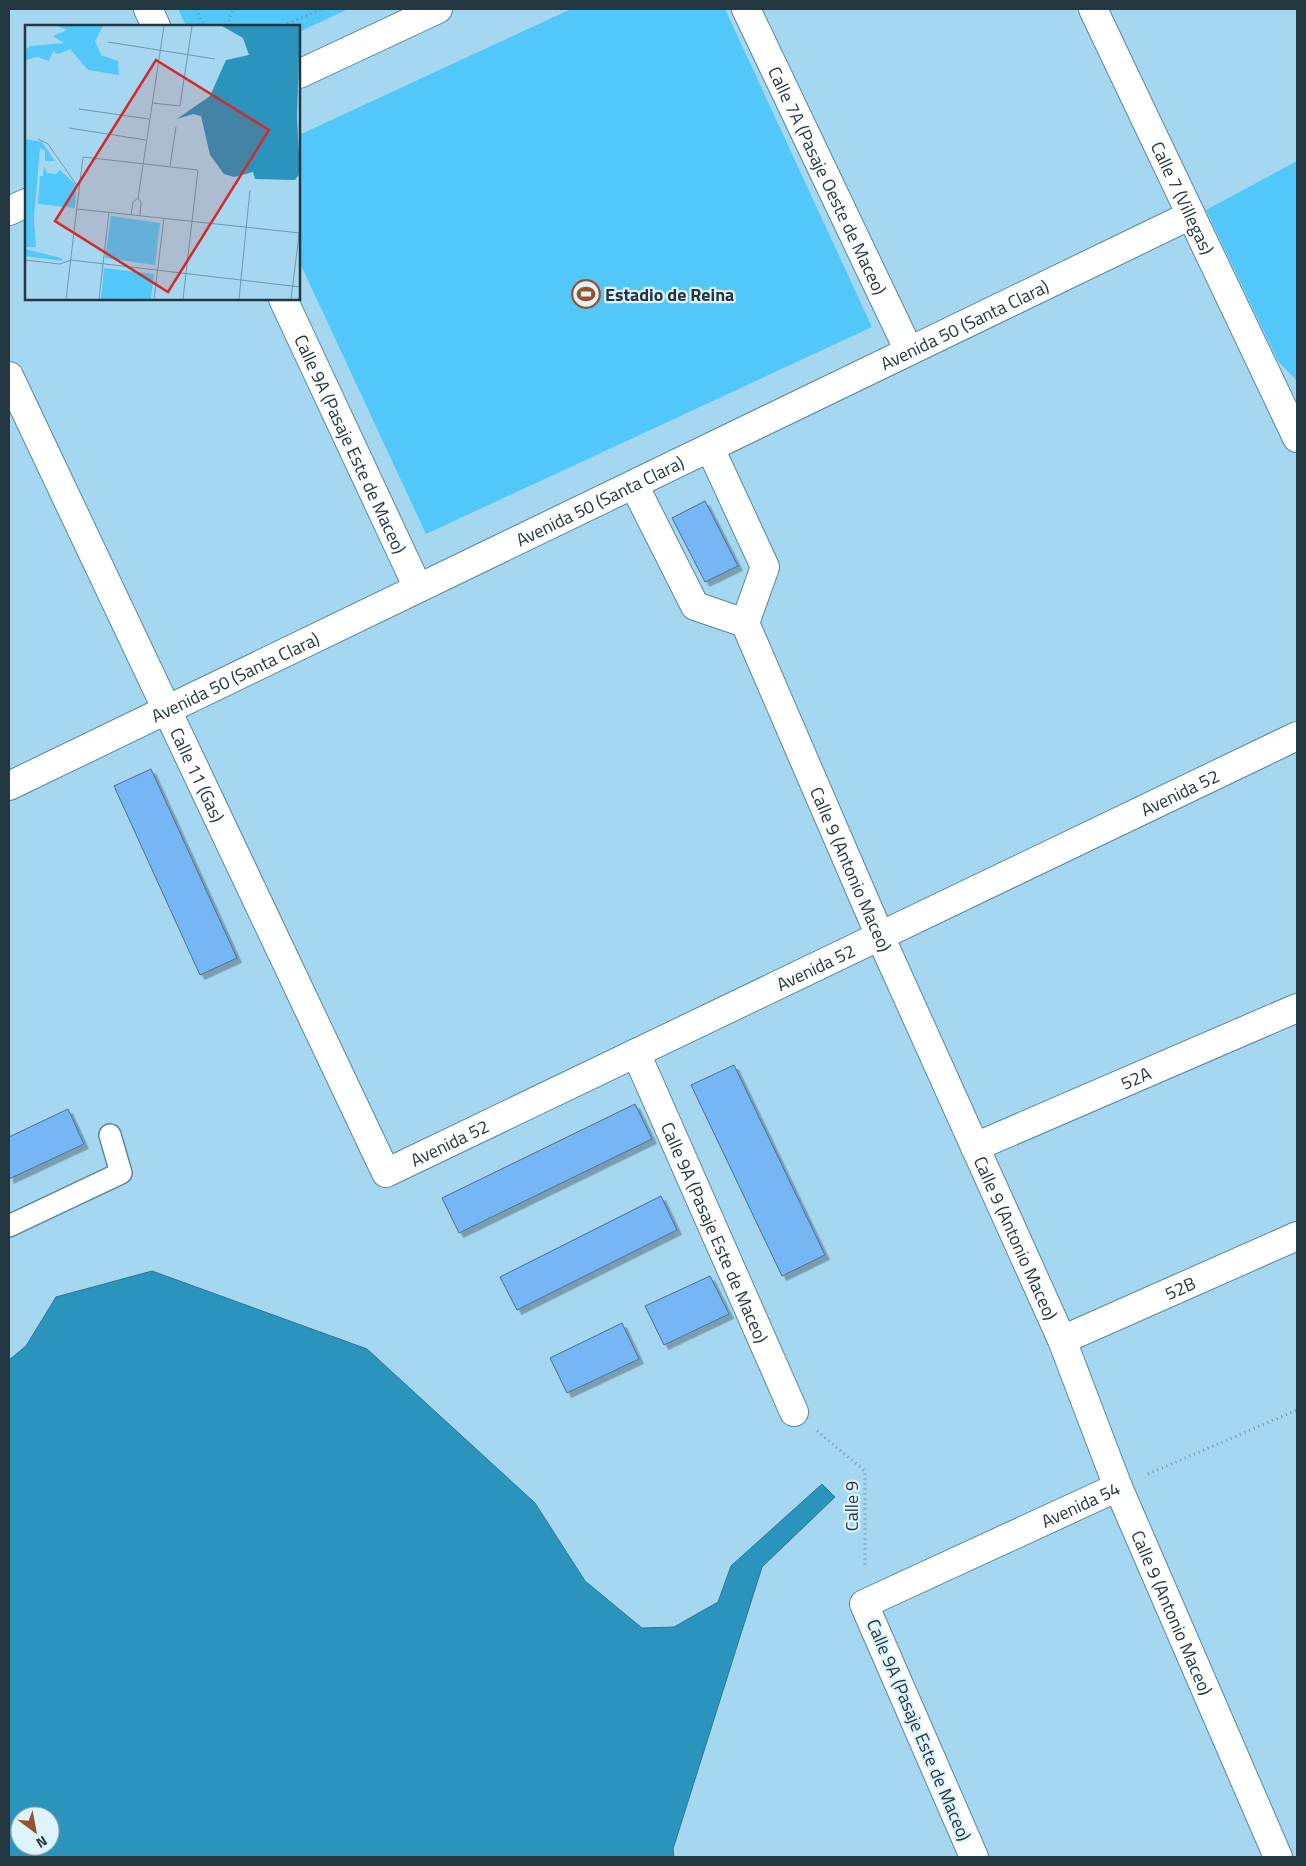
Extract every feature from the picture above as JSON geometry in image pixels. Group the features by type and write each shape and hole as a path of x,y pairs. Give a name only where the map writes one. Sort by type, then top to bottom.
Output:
{"street":[{"path":"148,9 156,25"},
{"path":"300,74 438,9"},
{"name":"Calle 7A (Pasaje Oeste de Maceo)","path":"746,9 909,351"},
{"name":"Calle 7 (Villegas)","path":"1093,9 1297,438"},
{"path":"9,211 25,203"},
{"name":"Avenida 50 (Santa Clara)","path":"9,786 1191,215"},
{"name":"Calle 9A (Pasaje Este de Maceo)","path":"283,300 418,588"},
{"name":"Calle 11 (Gas)","path":"9,376 386,1173"},
{"name":"Calle 7 (Villegas)","path":"1272,386 1297,405"},
{"path":"634,485 695,606 745,623 765,566 710,448"},
{"name":"Calle 9 (Antonio Maceo)","path":"745,623 880,936 1062,1340 1118,1487 1278,1857"},
{"name":"Avenida 52","path":"386,1173 1297,736"},
{"name":"52A","path":"975,1147 1297,1008"},
{"name":"Calle 9A (Pasaje Este de Maceo)","path":"636,1052 794,1412"},
{"name":"52B","path":"1062,1340 1297,1236"},
{"name":"Avenida 54","path":"864,1604 1118,1487"},
{"name":"Calle 9A (Pasaje Este de Maceo)","path":"864,1604 974,1857"}],"lane":[{"path":"9,1226 121,1173 110,1136"}],"path":[{"path":"196,9 204,25"},
{"path":"227,25 233,9"},
{"path":"285,25 321,9"},
{"name":"Avenida 54","path":"1118,1487 1297,1410"},
{"name":"Calle 9","path":"794,1412 865,1471 864,1604"}],"shaded area":[{"path":"178,9 348,9 300,32 300,25 186,25"},
{"name":"Estadio de Reina","path":"571,9 725,9 872,327 426,534 300,263 300,135"},
{"path":"1297,161 1297,381 1278,361 1206,210"},
{"path":"152,1271 367,1349 535,1503 585,1581 642,1628 674,1627 718,1602 731,1566 822,1484 835,1497 762,1567 673,1849 674,1857 9,1857 9,1360 26,1346 56,1297"}],"building":[{"path":"705,501 738,566 705,582 672,518"},
{"path":"151,769 237,958 200,975 114,786"},
{"path":"734,1065 825,1255 782,1276 691,1085"},
{"path":"635,1104 652,1139 459,1233 442,1198"},
{"path":"68,1109 84,1144 9,1179 9,1137"},
{"path":"661,1196 677,1230 517,1310 500,1277"},
{"path":"710,1276 729,1314 664,1345 645,1306"},
{"path":"622,1323 639,1359 567,1393 550,1358"}],"place":[{"name":"Estadio de Reina","path":"586,294"}]}
